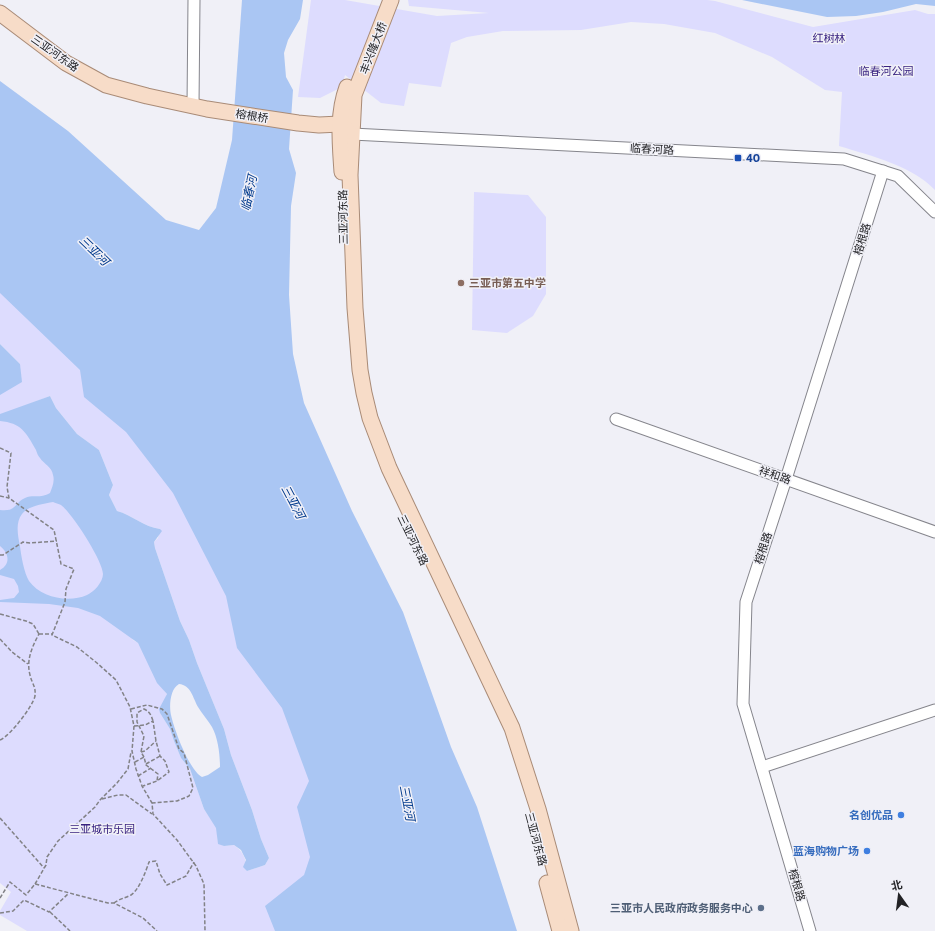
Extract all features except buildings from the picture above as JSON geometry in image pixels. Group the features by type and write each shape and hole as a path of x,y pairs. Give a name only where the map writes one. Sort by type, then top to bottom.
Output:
{"main road":[{"name":"丰兴隆大桥","path":"349,95 381,0"},
{"name":"丰兴隆大桥","path":"349,95 391,0"},
{"name":"三亚河东路","path":"0,13 66,63 106,85 202,111"},
{"name":"三亚河东路","path":"0,24 54,66 105,95 158,109 202,111"},
{"path":"344,130 349,95"},
{"name":"榕根桥","path":"202,111 297,127 316,134 344,130"},
{"name":"三亚河东路","path":"344,130 342,175 349,356 362,422 377,465 499,716 529,812 560,931"},
{"name":"三亚河东路","path":"344,130 350,175 355,308 360,370 370,418 388,468 512,728 538,809 571,931"}],"street":[{"path":"194,0 202,111"},
{"name":"临春河路","path":"344,130 844,159 898,176 935,212"},
{"name":"榕根路","path":"810,931 743,704 746,602 883,171"},
{"name":"祥和路","path":"616,419 935,532"},
{"path":"762,767 935,710"}],"path":[{"path":"0,448 11,453 7,487 9,498"},
{"path":"0,496 13,500 54,530 61,564 74,569 66,589 60,614 52,635 55,638 66,641 77,647 116,680 131,709 134,726 132,751 128,769 95,807 58,841 47,857 44,868 35,884 26,895 10,882 0,898"},
{"path":"0,555 3,555 23,542 30,543 57,541"},
{"path":"0,614 33,624 39,634"},
{"path":"39,634 53,634"},
{"path":"0,740 16,726 34,698 35,687 30,677 28,664 32,646 39,634"},
{"path":"0,639 12,652 28,664"},
{"path":"131,709 147,705 162,709 167,714 179,749 184,753 193,788 188,796 177,800 152,803"},
{"path":"142,786 157,781 169,772 165,761 160,756 150,712 144,709 137,713 139,725 144,736 141,752 146,765 158,774 157,781"},
{"path":"134,726 145,725 153,721"},
{"path":"141,752 145,751 156,741"},
{"path":"132,751 138,776 152,803 153,814"},
{"path":"146,765 160,756"},
{"path":"135,762 144,757"},
{"path":"138,776 151,768"},
{"path":"100,800 118,795 126,795 153,814 177,840 194,862 204,884 205,931"},
{"path":"0,818 44,868"},
{"path":"114,903 121,898 131,895 137,888 149,862 156,861 160,874 167,885 186,876 194,862"},
{"path":"35,884 108,903 114,903 143,918 157,931"},
{"path":"49,912 69,893"},
{"path":"0,913 13,911 24,900 49,912 70,931"}],"green space":[{"name":"临春河公园","path":"311,0 345,0 437,16 489,13 409,6 408,0 707,0 813,27 915,10 928,14 935,14 935,190 914,174 890,162 839,146 842,92 825,90 772,57 715,33 664,24 631,22 581,30 503,31 467,37 451,43 441,87 409,83 404,106 381,103 345,75 342,87 320,98 298,97"},
{"path":"474,192 528,195 546,217 546,294 533,316 507,333 472,330"},
{"name":"三亚城市乐园","path":"0,278 135,431 179,492 280,692 314,779 314,855 277,931 27,931 0,915 0,911 11,892 0,883 0,392 20,364 0,344","holes":["50,396 56,408 77,434 99,450 113,485 109,495 117,511 149,526 160,529 158,538 154,542 155,548 180,621 224,729 231,755 269,858 265,865 247,871 244,856 240,850 234,845 224,846 218,843 217,828 204,809 190,769 181,758 170,729 160,713 167,694 138,643 133,640 54,448 16,409"]}],"water":[{"path":"242,0 303,0 300,19 288,40 284,53 286,77 293,90 289,149 296,173 291,206 289,295 293,354 304,403 352,511 403,612 451,747 477,807 517,931 275,931 265,906 304,875 310,857 297,807 309,781 282,708 237,648 226,596 173,493 126,432 84,397 80,370 0,293 0,81 68,131 166,220 199,230 216,208 232,140"},
{"path":"742,0 935,0 935,6 916,4 883,12 856,16 827,17"},
{"path":"0,344 20,364 22,382 0,395"},
{"path":"50,396 56,408 77,434 99,450 113,485 109,495 117,511 162,531 154,542 155,548 180,621 224,729 231,755 269,858 265,865 247,871 243,867 246,860 241,850 234,845 224,846 218,844 216,828 204,809 190,769 181,758 170,729 160,713 159,709 167,694 157,683 138,643 100,616 78,608 49,604 0,602 0,600 14,598 19,592 18,586 14,579 0,575 0,570 6,565 8,558 0,546 0,510 10,510 21,500 28,497 43,496 50,493 54,480 51,470 39,456 26,433 18,426 0,421 0,414","holes":["53,502 61,505 72,517 93,549 102,568 103,577 98,586 90,594 72,599 64,599 48,595 34,587 27,578 18,534 18,521 22,514 28,509","179,684 189,689 198,707 212,727 217,741 220,767 202,777 197,773 187,758 175,730 171,715 170,703 172,694 176,686"]}],"place":[{"name":"40","path":"738,158"},
{"name":"三亚市第五中学","path":"461,283"},
{"name":"名创优品","path":"901,815"},
{"name":"蓝海购物广场","path":"867,851"},
{"name":"三亚市人民政府政务服务中心","path":"761,908"}],"park label":[{"name":"红树林","path":"829,38"}],"water label":[{"name":"临春河","path":"249,193"},
{"name":"三亚河","path":"94,251"},
{"name":"三亚河","path":"293,502"},
{"name":"三亚河","path":"407,803"}]}
